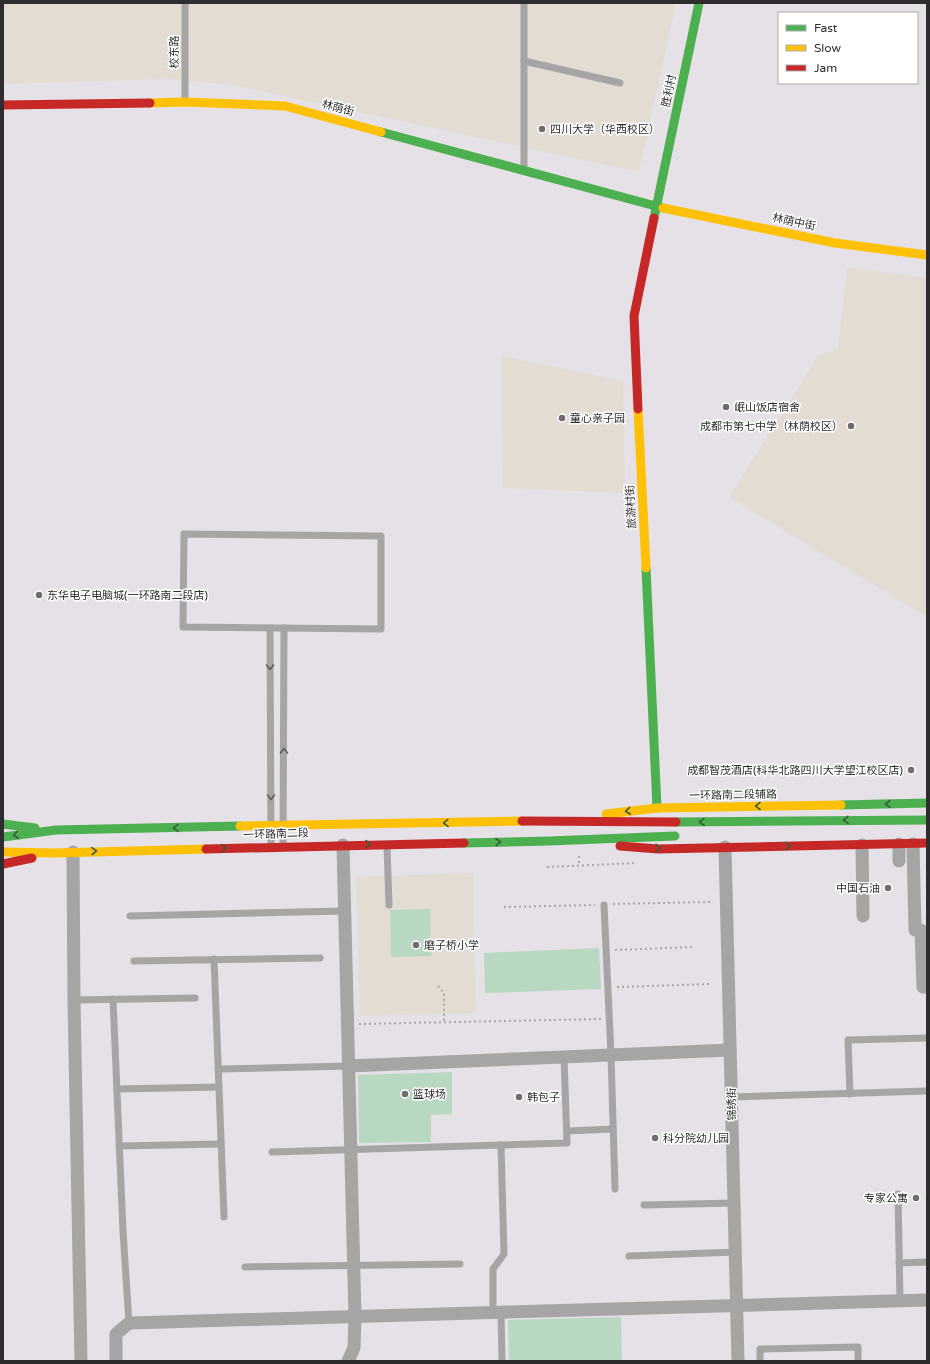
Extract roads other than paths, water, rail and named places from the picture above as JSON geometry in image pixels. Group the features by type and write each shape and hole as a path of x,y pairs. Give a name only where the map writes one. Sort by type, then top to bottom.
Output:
{"main road":[{"name":"胜利村","path":"658,207 699,3"},
{"name":"林荫街","path":"3,105 185,102 285,106 658,207"},
{"name":"林荫中街","path":"658,207 835,243 927,255"},
{"name":"旅游村街","path":"657,808 634,316 658,207"},
{"name":"一环路南二段辅路","path":"541,821 657,808 927,803"},
{"path":"541,821 663,822 927,820"},
{"name":"一环路南二段","path":"3,837 56,830 541,821"},
{"path":"3,824 56,830"},
{"path":"864,830 927,829"},
{"path":"549,841 687,835"},
{"name":"一环路南二段","path":"3,852 55,853 343,844 549,841"},
{"path":"549,841 658,849 927,843"},
{"path":"3,864 55,853"}],"street":[{"path":"343,844 355,1317 354,1348 348,1361"},
{"path":"899,844 899,861"},
{"path":"913,844 915,930 921,930 923,987 927,987"},
{"path":"862,845 863,916"},
{"name":"锦绣街","path":"725,847 738,1361"},
{"path":"73,852 80,1361"},
{"path":"349,1066 730,1050"},
{"path":"116,1361 116,1334 129,1323 927,1300"}],"lane":[{"name":"校东路","path":"185,3 185,102"},
{"path":"524,3 524,170"},
{"path":"524,61 620,83"},
{"path":"184,534 381,536 380,629 270,628 184,627 184,534"},
{"path":"270,628 271,846"},
{"path":"283,846 284,628"},
{"path":"387,844 389,905"},
{"path":"604,905 611,1055 614,1189"},
{"path":"130,916 344,911"},
{"path":"134,961 320,958"},
{"path":"214,959 224,1217"},
{"path":"74,1000 195,998"},
{"path":"113,999 119,1146 129,1323"},
{"path":"850,1094 848,1040 927,1038"},
{"path":"272,1152 567,1143 564,1057"},
{"path":"218,1069 349,1066"},
{"path":"117,1089 219,1087"},
{"path":"732,1098 927,1091"},
{"path":"567,1131 613,1129"},
{"path":"119,1146 221,1144"},
{"path":"501,1145 504,1254 494,1269 502,1361"},
{"path":"898,1194 900,1300"},
{"path":"644,1206 734,1203"},
{"path":"629,1256 736,1252"},
{"path":"899,1263 927,1262"},
{"path":"245,1267 460,1264"},
{"path":"760,1361 760,1349 858,1347 858,1361"}],"place":[{"name":"四川大学（华西校区）","path":"542,129"},
{"name":"岷山饭店宿舍","path":"726,407"},
{"name":"童心亲子园","path":"562,418"},
{"name":"成都市第七中学（林荫校区）","path":"851,426"},
{"name":"东华电子电脑城(一环路南二段店)","path":"39,595"},
{"name":"成都智茂酒店(科华北路四川大学望江校区店)","path":"911,770"},
{"name":"中国石油","path":"888,888"},
{"name":"磨子桥小学","path":"416,945"},
{"name":"篮球场","path":"405,1094"},
{"name":"韩包子","path":"519,1097"},
{"name":"科分院幼儿园","path":"655,1138"},
{"name":"专家公寓","path":"916,1198"}]}
